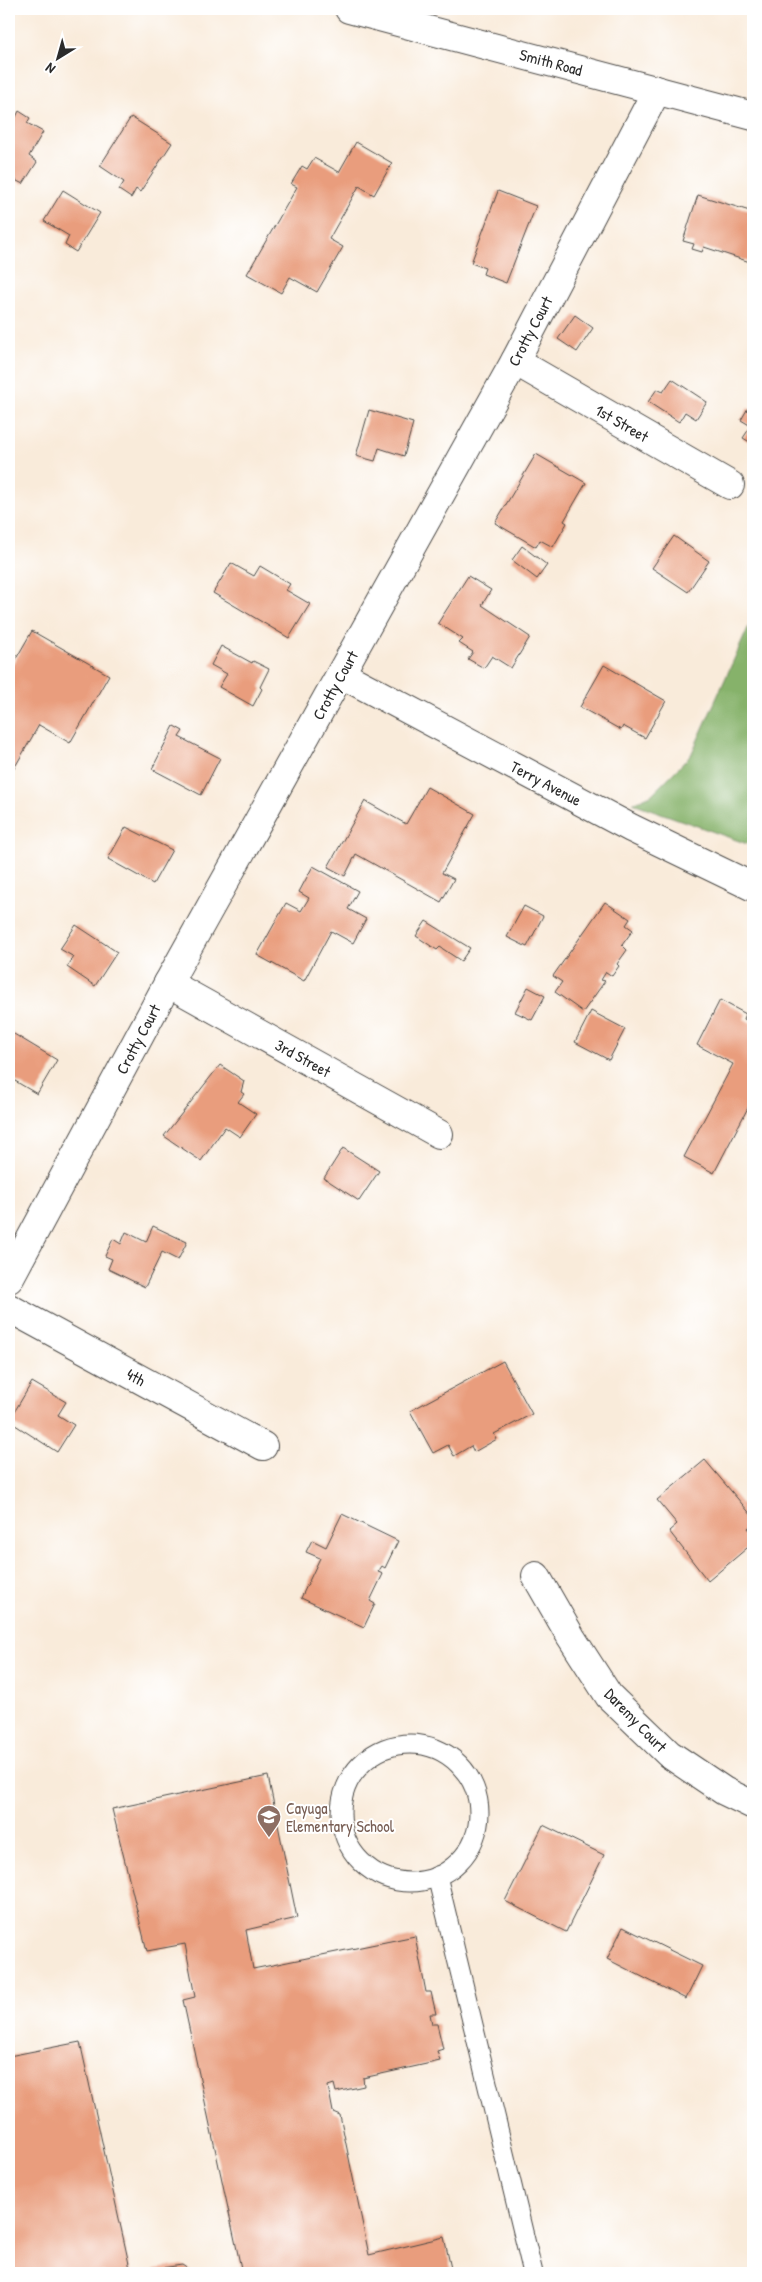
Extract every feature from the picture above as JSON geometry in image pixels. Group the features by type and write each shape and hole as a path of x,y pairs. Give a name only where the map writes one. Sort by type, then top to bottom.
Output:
{"street":[{"name":"Smith Road","path":"349,9 753,116"},
{"name":"Crotty Court","path":"9,1278 168,983 515,361 657,90"},
{"name":"1st Street","path":"515,361 730,486"},
{"name":"Terry Avenue","path":"340,674 631,828 753,887"},
{"name":"3rd Street","path":"168,983 439,1134"},
{"name":"4th","path":"9,1308 263,1446"},
{"name":"Daremy Court","path":"536,1576 571,1637 609,1696 669,1754 724,1791 753,1805"}],"lane":[{"path":"419,1743 448,1753 467,1773 480,1803 480,1817 474,1841 459,1863 437,1876 429,1880 394,1881 369,1870 348,1847 339,1816 343,1791 357,1766 382,1748 395,1744 419,1743"},
{"path":"437,1876 533,2273"}],"green space":[{"path":"753,617 753,846 633,803 651,795 691,755"}],"building":[{"path":"19,111 30,118 27,123 43,132 29,156 37,162 23,184 9,179 9,112 16,117"},
{"path":"131,117 172,143 140,192 136,189 131,198 119,190 124,182 100,166"},
{"path":"356,142 392,163 374,195 359,186 329,239 343,247 317,292 290,277 281,293 247,274 297,187 291,184 302,166 307,169 314,158 339,172"},
{"path":"63,190 100,213 76,252 65,245 69,236 44,221"},
{"path":"498,191 536,206 506,283 483,274 485,268 471,263"},
{"path":"698,195 753,212 753,263 704,247 702,252 692,249 694,244 683,241"},
{"path":"575,315 593,328 577,352 558,339"},
{"path":"672,379 707,402 696,419 685,412 679,422 648,402 657,389 663,392"},
{"path":"748,408 753,411 753,444 743,438 751,426 741,420"},
{"path":"369,410 413,423 404,456 379,448 375,461 356,456"},
{"path":"536,454 586,483 564,521 567,523 553,547 540,540 536,547 495,523"},
{"path":"674,536 709,561 688,592 652,568"},
{"path":"522,546 547,565 537,579 512,560"},
{"path":"231,563 254,576 260,566 290,584 286,590 310,604 289,638 213,593"},
{"path":"468,576 491,590 482,605 530,637 511,668 492,656 484,668 468,659 473,652 459,643 463,639 438,623"},
{"path":"32,631 109,675 70,743 39,725 12,772 9,770 9,671"},
{"path":"221,646 252,663 253,661 269,669 260,687 262,689 253,706 219,687 227,674 211,665"},
{"path":"604,665 666,701 645,738 623,726 621,730 580,707"},
{"path":"174,726 183,731 179,737 220,758 201,795 152,769"},
{"path":"427,787 475,814 442,873 454,879 441,902 356,854 345,876 328,867 365,801 406,824"},
{"path":"126,827 172,850 153,884 108,859"},
{"path":"313,866 358,891 348,909 366,919 353,943 331,931 304,981 257,955 286,903 301,911 309,898 299,892"},
{"path":"605,902 630,919 626,925 633,930 622,945 627,950 617,964 619,966 612,976 606,972 601,980 605,981 583,1012 555,992 562,982 553,976"},
{"path":"524,906 543,916 527,947 507,937"},
{"path":"426,921 470,948 461,961 440,947 437,950 416,936"},
{"path":"76,925 117,952 95,986 67,967 74,957 60,949"},
{"path":"528,987 545,996 532,1020 515,1012"},
{"path":"720,1000 746,1014 744,1019 753,1024 753,1098 714,1173 684,1157 733,1064 697,1045"},
{"path":"591,1011 625,1029 609,1060 575,1042"},
{"path":"9,1031 57,1060 37,1094 10,1078 9,1081"},
{"path":"220,1065 244,1081 241,1092 244,1094 238,1102 256,1114 240,1137 225,1127 201,1161 164,1136"},
{"path":"343,1148 379,1171 359,1201 324,1178"},
{"path":"153,1226 187,1242 178,1260 162,1252 145,1287 108,1269 112,1259 105,1256 113,1239 121,1244 126,1232 146,1242"},
{"path":"503,1361 532,1414 494,1434 497,1439 474,1452 471,1446 454,1456 448,1445 433,1453 410,1411"},
{"path":"32,1382 66,1402 58,1415 74,1425 57,1452 9,1421"},
{"path":"705,1460 753,1517 753,1523 748,1528 753,1534 753,1543 708,1581 669,1531 677,1524 657,1500"},
{"path":"342,1514 398,1541 385,1568 382,1566 378,1572 383,1574 370,1601 375,1604 364,1627 301,1598 320,1558 306,1552 312,1540 326,1547"},
{"path":"268,1776 297,1918 246,1930 253,1969 415,1936 426,1992 431,1992 436,2014 430,2014 432,2024 437,2024 443,2049 437,2051 440,2061 363,2078 364,2086 336,2092 334,2084 328,2086 333,2112 340,2115 369,2255 444,2237 452,2273 242,2273 183,2000 195,1997 185,1944 147,1951 112,1809"},
{"path":"543,1825 604,1855 566,1932 505,1901"},
{"path":"623,1927 702,1966 686,1999 607,1959"},
{"path":"80,2042 131,2273 9,2273 9,2056"},
{"path":"182,2265 194,2273 152,2273 155,2269"}],"place":[{"name":"Cayuga Elementary School","path":"269,1838"}]}
